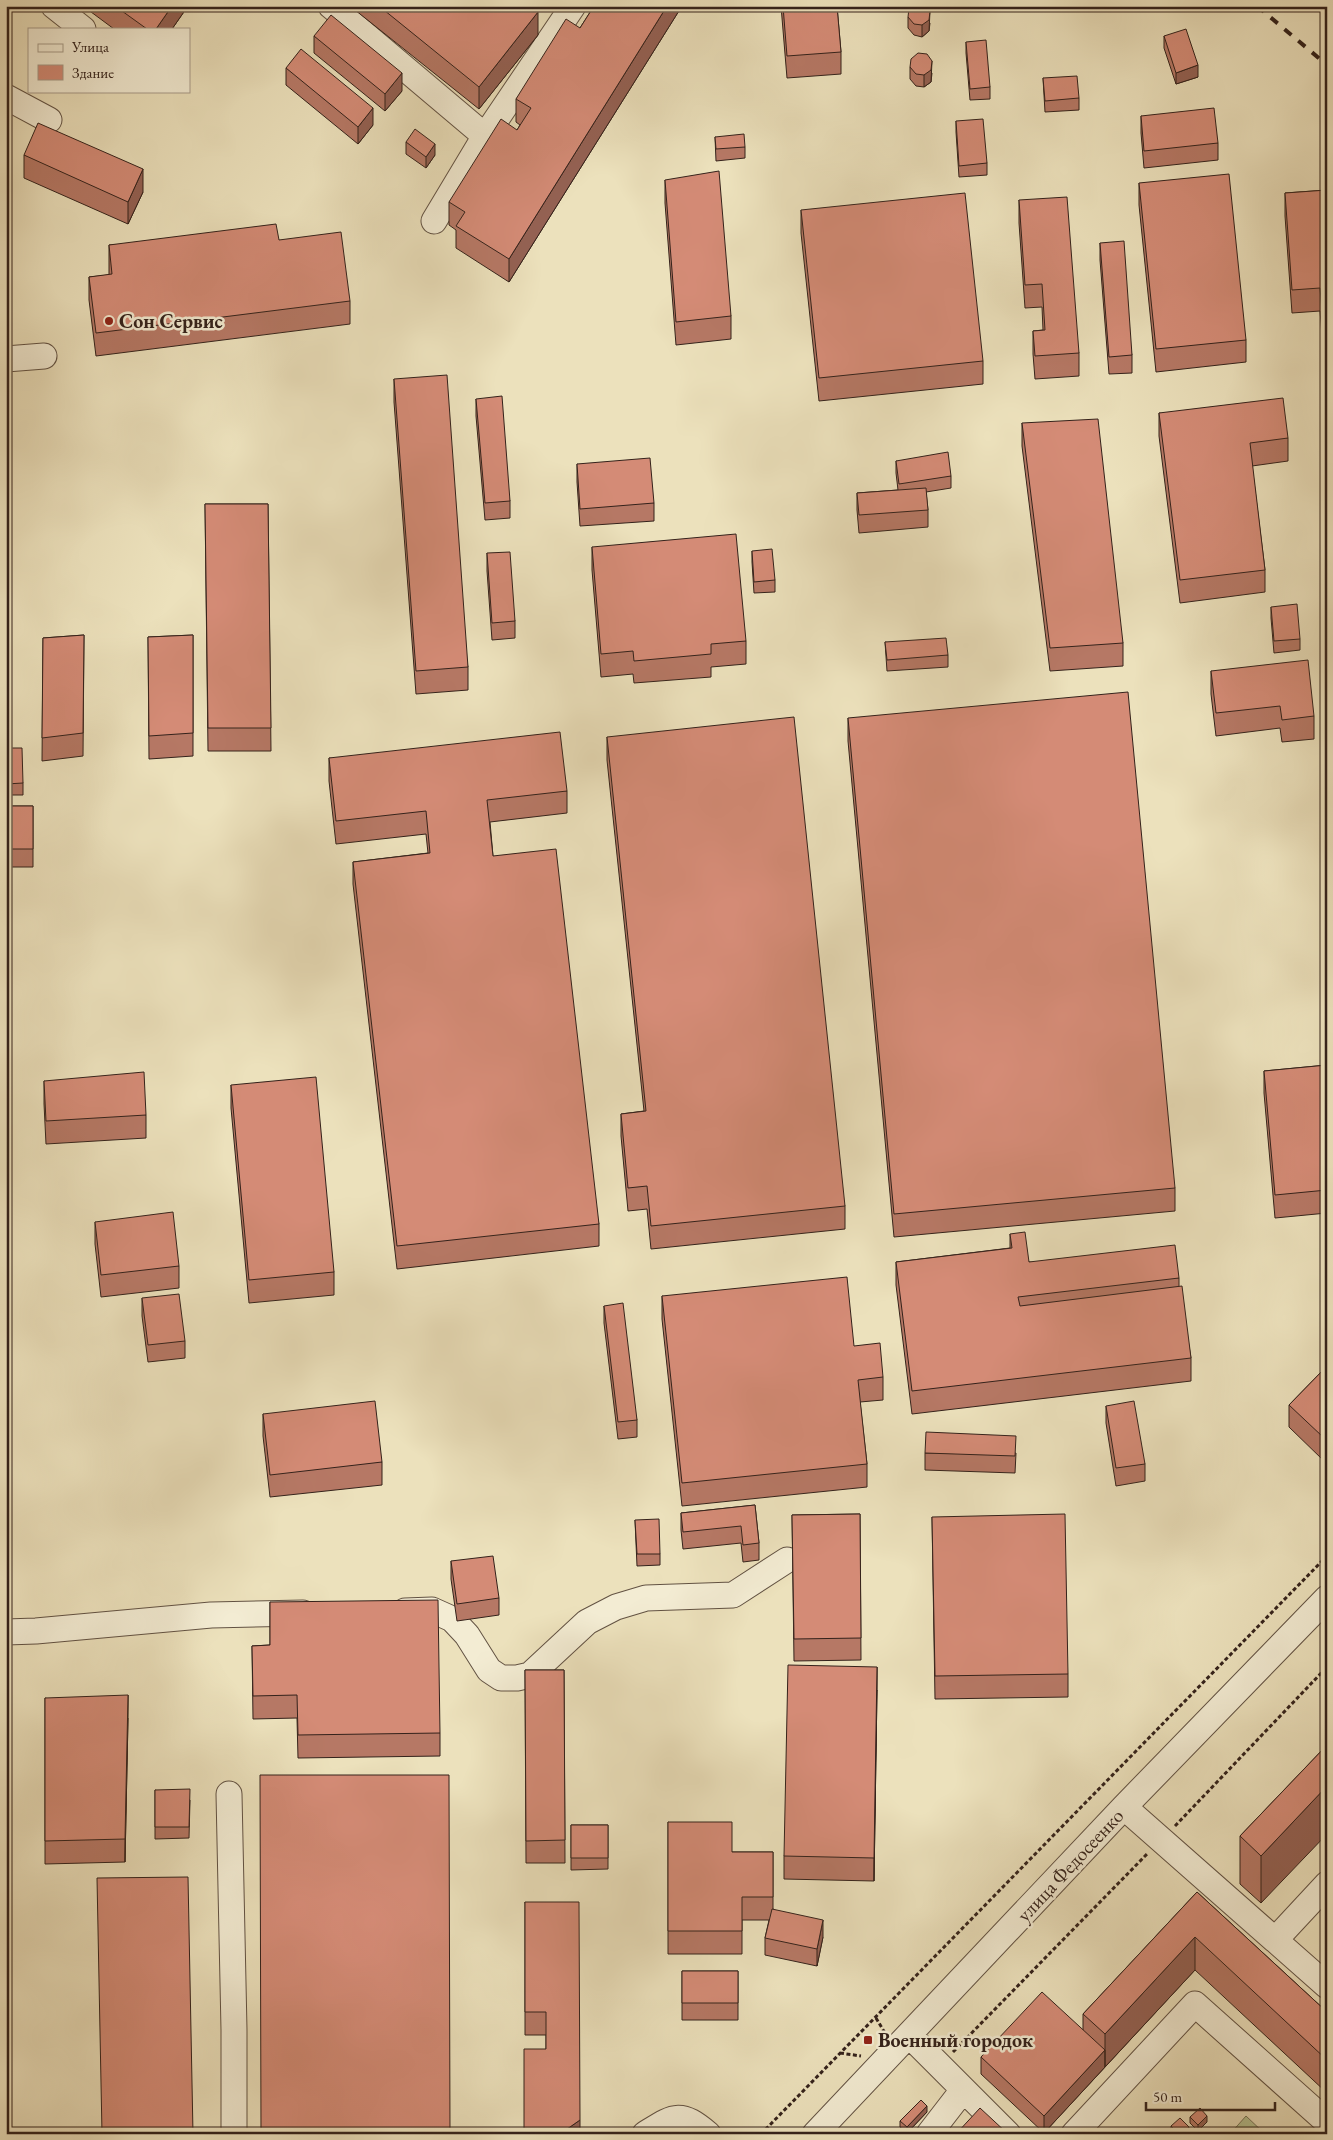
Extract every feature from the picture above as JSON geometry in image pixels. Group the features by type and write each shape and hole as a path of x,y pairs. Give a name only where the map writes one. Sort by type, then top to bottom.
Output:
{"street":[{"path":"54,6 82,28"},
{"path":"331,6 485,136"},
{"path":"434,220 485,136 573,6"},
{"path":"6,97 50,120"},
{"path":"6,359 44,356"},
{"path":"384,1611 432,1610 452,1619 468,1634 489,1670 501,1678 517,1678 530,1676 587,1622 616,1607 646,1598 733,1595 787,1560"},
{"name":"улица Федосеенко","path":"815,2134 1124,1807 1327,1598"},
{"path":"6,1632 36,1632 211,1615 325,1612"},
{"path":"229,1794 234,2030 234,2134"},
{"path":"1124,1807 1327,1986"},
{"path":"1275,1940 1327,1884"},
{"path":"1074,2134 1195,2004 1327,2122"},
{"path":"908,2036 1008,2134"},
{"path":"929,2134 963,2090"},
{"path":"645,2134 669,2119 674,2118 693,2121 708,2134"}],"path":[{"path":"761,2134 1327,1556"},
{"path":"939,2066 1161,1840 1327,1667"}],"green space":[{"path":"1246,2116 1265,2134 1230,2134"}],"building":[{"path":"115,6 172,6 157,28 146,28"},
{"path":"379,6 531,6 538,12 479,87"},
{"path":"594,6 667,6 509,259 456,226 465,212 449,202 501,119 517,130 531,108 516,99 566,19 580,28"},
{"path":"783,6 837,6 841,52 787,56"},
{"path":"912,6 926,6 930,11 929,20 922,25 914,24 908,17 909,8"},
{"path":"331,15 402,73 385,94 314,36"},
{"path":"1186,29 1198,65 1176,73 1164,36"},
{"path":"986,40 990,87 970,89 966,42"},
{"path":"301,49 373,108 358,127 286,68"},
{"path":"918,53 927,54 932,61 931,70 924,75 916,74 910,67 911,59"},
{"path":"1077,76 1079,98 1045,101 1043,78"},
{"path":"1214,108 1218,143 1144,151 1141,116"},
{"path":"983,119 987,163 959,166 956,121"},
{"path":"38,123 143,169 128,202 24,155"},
{"path":"415,129 435,144 426,157 406,142"},
{"path":"744,134 745,147 716,149 715,137"},
{"path":"719,171 731,316 676,322 665,180"},
{"path":"1229,174 1246,340 1156,349 1139,183"},
{"path":"1327,190 1327,372 1320,288 1292,290 1285,193"},
{"path":"965,193 983,361 819,378 801,210"},
{"path":"1067,197 1079,353 1035,356 1033,331 1045,330 1042,284 1025,285 1019,200"},
{"path":"276,224 279,240 341,232 350,301 96,333 89,277 112,274 109,245"},
{"path":"1124,241 1132,355 1109,357 1100,243"},
{"path":"447,375 468,667 416,671 394,379"},
{"path":"502,396 510,501 485,503 476,399"},
{"path":"1283,398 1288,438 1250,443 1265,570 1180,580 1159,413"},
{"path":"1098,419 1123,643 1050,648 1022,423"},
{"path":"948,452 951,476 899,484 896,461"},
{"path":"650,458 654,503 580,509 577,464"},
{"path":"926,488 928,510 859,515 857,493"},
{"path":"205,504 268,504 271,728 208,728"},
{"path":"736,534 746,641 711,644 711,654 634,661 633,651 601,654 592,547"},
{"path":"772,549 775,580 754,582 752,551"},
{"path":"510,552 515,621 492,623 487,553"},
{"path":"1297,604 1300,639 1274,641 1271,607"},
{"path":"84,635 83,733 42,738 43,638"},
{"path":"193,635 193,733 149,736 148,637"},
{"path":"946,638 948,655 887,660 885,642"},
{"path":"1308,660 1314,716 1282,720 1280,706 1216,713 1211,671"},
{"path":"1128,692 1175,1188 894,1214 848,718"},
{"path":"794,717 845,1206 651,1226 647,1186 628,1188 621,1114 646,1111 607,737"},
{"path":"560,732 567,791 487,800 493,856 556,849 599,1224 397,1246 353,862 430,853 426,811 336,821 329,758"},
{"path":"6,748 22,748 23,783 6,784"},
{"path":"6,806 33,806 33,849 6,849"},
{"path":"1327,1065 1327,1190 1275,1195 1264,1071"},
{"path":"144,1072 146,1115 46,1121 44,1081"},
{"path":"316,1077 334,1272 249,1280 231,1085"},
{"path":"173,1212 179,1266 101,1275 95,1222"},
{"path":"1025,1232 1029,1262 1175,1245 1179,1278 1018,1297 1020,1306 1182,1286 1191,1358 912,1391 896,1262 1012,1248 1010,1234"},
{"path":"847,1277 854,1346 880,1343 883,1377 858,1380 867,1464 682,1483 662,1296"},
{"path":"179,1294 185,1341 148,1345 142,1298"},
{"path":"623,1303 637,1420 618,1422 604,1306"},
{"path":"1327,1366 1327,1433 1323,1437 1289,1405"},
{"path":"375,1401 382,1462 270,1475 263,1414"},
{"path":"1134,1401 1145,1464 1116,1468 1106,1406"},
{"path":"926,1432 1016,1436 1015,1456 925,1453"},
{"path":"755,1505 759,1543 743,1545 741,1526 683,1532 681,1513"},
{"path":"860,1514 861,1638 794,1639 792,1515"},
{"path":"1065,1514 1068,1674 935,1676 932,1517"},
{"path":"659,1519 660,1554 637,1554 635,1520"},
{"path":"493,1556 499,1598 457,1604 451,1561"},
{"path":"438,1600 440,1733 298,1735 297,1695 253,1696 252,1646 270,1645 270,1602"},
{"path":"788,1665 877,1667 874,1858 784,1856"},
{"path":"525,1670 564,1670 565,1840 526,1841"},
{"path":"128,1695 125,1839 45,1841 45,1698"},
{"path":"1327,1745 1327,1786 1261,1856 1240,1836"},
{"path":"260,1775 449,1775 450,2134 261,2134"},
{"path":"190,1789 189,1827 155,1827 155,1790"},
{"path":"668,1822 732,1822 732,1852 773,1852 773,1897 742,1897 742,1931 668,1931"},
{"path":"571,1825 608,1825 608,1858 571,1858"},
{"path":"188,1877 193,2134 102,2134 97,1878"},
{"path":"1197,1892 1327,2012 1327,2060 1195,1937 1105,2034 1083,2014"},
{"path":"525,1902 579,1902 580,2120 560,2134 524,2134 524,2049 546,2049 546,2012 525,2012"},
{"path":"772,1909 823,1920 817,1949 765,1938"},
{"path":"682,1971 738,1971 738,2003 682,2003"},
{"path":"1042,1992 1105,2050 1044,2116 981,2057"},
{"path":"921,2100 927,2106 907,2127 900,2121"},
{"path":"980,2108 1008,2134 956,2134"},
{"path":"1200,2108 1207,2116 1198,2125 1190,2117"},
{"path":"1180,2118 1189,2127 1182,2134 1179,2134 1171,2126"}],"railway":[{"path":"1257,6 1327,65"}],"place":[{"name":"Сон Сервис","path":"109,321"},
{"name":"Военный городок","path":"868,2040"}]}
